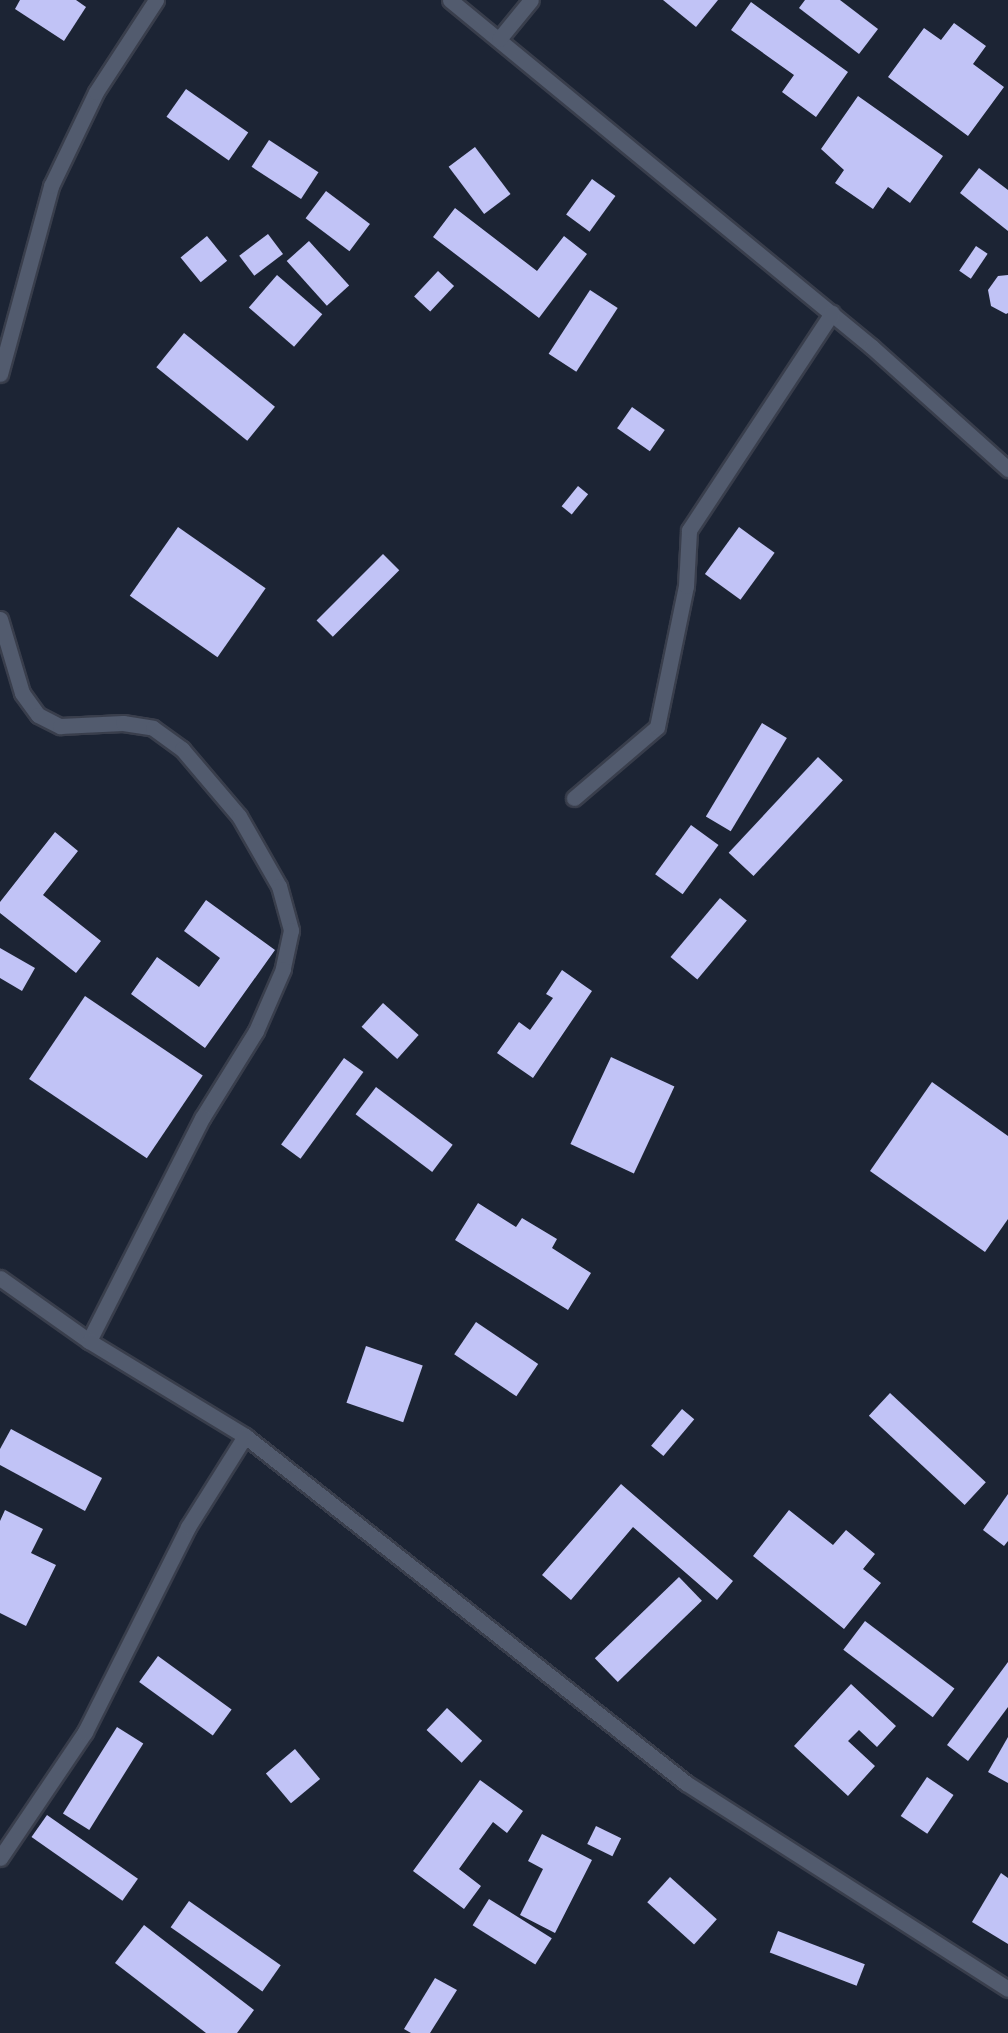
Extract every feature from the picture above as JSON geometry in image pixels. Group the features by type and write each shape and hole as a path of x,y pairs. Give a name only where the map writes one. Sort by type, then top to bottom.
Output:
{"street":[{"path":"0,374 51,186 96,92 156,0"},
{"path":"450,0 832,313 1006,462"},
{"path":"499,39 531,0"},
{"path":"574,798 657,727 686,586 689,530 832,313"},
{"path":"0,619 22,693 38,715 60,726 123,723 153,728 182,749 239,816 279,886 291,930 283,969 255,1031 202,1118 89,1341"},
{"path":"0,1278 89,1341 245,1436 686,1783 1008,1989"},
{"path":"0,1858 85,1732 188,1527 245,1436"}],"building":[{"path":"20,0 76,0 86,7 64,41 15,9"},
{"path":"663,0 718,0 696,27"},
{"path":"805,0 840,0 878,29 859,54 799,8"},
{"path":"751,2 848,72 816,117 782,92 794,75 731,30"},
{"path":"954,23 986,46 973,64 1004,87 968,136 888,77 924,28 941,40"},
{"path":"186,89 248,133 229,160 166,117"},
{"path":"858,96 943,156 910,203 888,187 873,209 835,183 844,170 821,149"},
{"path":"269,140 318,172 301,199 252,167"},
{"path":"475,147 511,194 484,214 449,167"},
{"path":"979,168 1008,190 1008,231 960,193"},
{"path":"592,179 615,196 590,232 566,215"},
{"path":"326,191 370,224 349,251 306,218"},
{"path":"455,208 537,271 564,236 587,254 539,318 433,237"},
{"path":"268,234 283,254 254,276 239,256"},
{"path":"207,236 227,261 201,282 181,257"},
{"path":"309,241 349,286 327,306 287,261"},
{"path":"976,246 988,254 971,279 959,271"},
{"path":"438,271 454,286 430,312 414,297"},
{"path":"277,275 322,314 294,347 249,307"},
{"path":"1008,275 1008,313 1006,314 991,306 988,290 998,276"},
{"path":"590,290 618,308 576,372 549,354"},
{"path":"184,333 275,407 247,441 156,367"},
{"path":"632,407 665,430 650,451 617,428"},
{"path":"578,486 588,494 572,514 562,506"},
{"path":"178,527 266,588 217,657 130,596"},
{"path":"739,527 775,553 741,600 705,574"},
{"path":"383,554 399,570 333,637 317,620"},
{"path":"762,723 787,738 731,831 706,816"},
{"path":"818,757 843,780 754,876 729,853"},
{"path":"691,825 719,845 683,894 655,874"},
{"path":"55,832 78,851 43,895 101,941 76,973 0,913 0,902"},
{"path":"720,898 747,920 697,979 671,957"},
{"path":"206,900 275,950 205,1048 131,994 157,957 199,987 220,958 184,931"},
{"path":"0,948 35,968 22,991 0,978"},
{"path":"562,970 592,991 533,1078 497,1053 519,1022 530,1030 553,998 546,994"},
{"path":"85,996 203,1075 147,1158 29,1079"},
{"path":"383,1003 419,1035 397,1059 362,1027"},
{"path":"611,1057 674,1087 634,1174 570,1144"},
{"path":"344,1058 363,1072 301,1159 281,1145"},
{"path":"932,1082 1008,1136 1008,1219 985,1252 870,1171"},
{"path":"376,1087 453,1145 432,1172 356,1114"},
{"path":"478,1203 516,1227 522,1218 557,1239 552,1248 591,1273 568,1310 455,1240"},
{"path":"476,1322 538,1364 516,1396 454,1354"},
{"path":"366,1346 423,1366 403,1422 346,1403"},
{"path":"890,1393 986,1482 965,1505 869,1416"},
{"path":"682,1409 694,1419 663,1456 651,1446"},
{"path":"11,1429 102,1478 85,1511 0,1465 0,1449"},
{"path":"621,1484 733,1581 717,1600 633,1527 571,1600 542,1575"},
{"path":"1008,1494 1008,1541 1004,1546 983,1530"},
{"path":"5,1510 43,1529 31,1553 56,1565 26,1626 0,1613 0,1521"},
{"path":"789,1510 833,1545 846,1530 875,1554 863,1569 881,1583 844,1629 753,1556"},
{"path":"679,1577 702,1601 618,1682 595,1658"},
{"path":"865,1621 954,1688 933,1717 843,1650"},
{"path":"158,1656 232,1709 213,1735 139,1682"},
{"path":"1008,1662 1008,1707 968,1761 947,1745"},
{"path":"851,1684 896,1726 877,1747 859,1730 848,1741 875,1766 848,1796 794,1746"},
{"path":"447,1708 482,1741 462,1763 427,1730"},
{"path":"117,1727 143,1743 89,1830 63,1814"},
{"path":"1008,1737 1008,1783 988,1772"},
{"path":"295,1749 320,1779 291,1803 266,1773"},
{"path":"927,1777 954,1795 927,1834 901,1816"},
{"path":"480,1780 523,1811 507,1833 493,1822 459,1869 481,1886 464,1909 413,1871"},
{"path":"47,1815 138,1879 122,1901 32,1837"},
{"path":"596,1826 621,1838 612,1856 587,1844"},
{"path":"542,1834 592,1860 555,1933 520,1915 543,1869 528,1861"},
{"path":"1001,1873 1008,1878 1008,1944 972,1922"},
{"path":"670,1877 717,1919 694,1944 647,1902"},
{"path":"489,1899 552,1938 535,1965 473,1925"},
{"path":"189,1901 281,1965 262,1991 171,1927"},
{"path":"144,1925 254,2010 237,2033 206,2033 115,1963"},
{"path":"778,1931 865,1964 857,1986 770,1952"},
{"path":"435,1978 457,1990 430,2033 411,2033 404,2029"}]}
